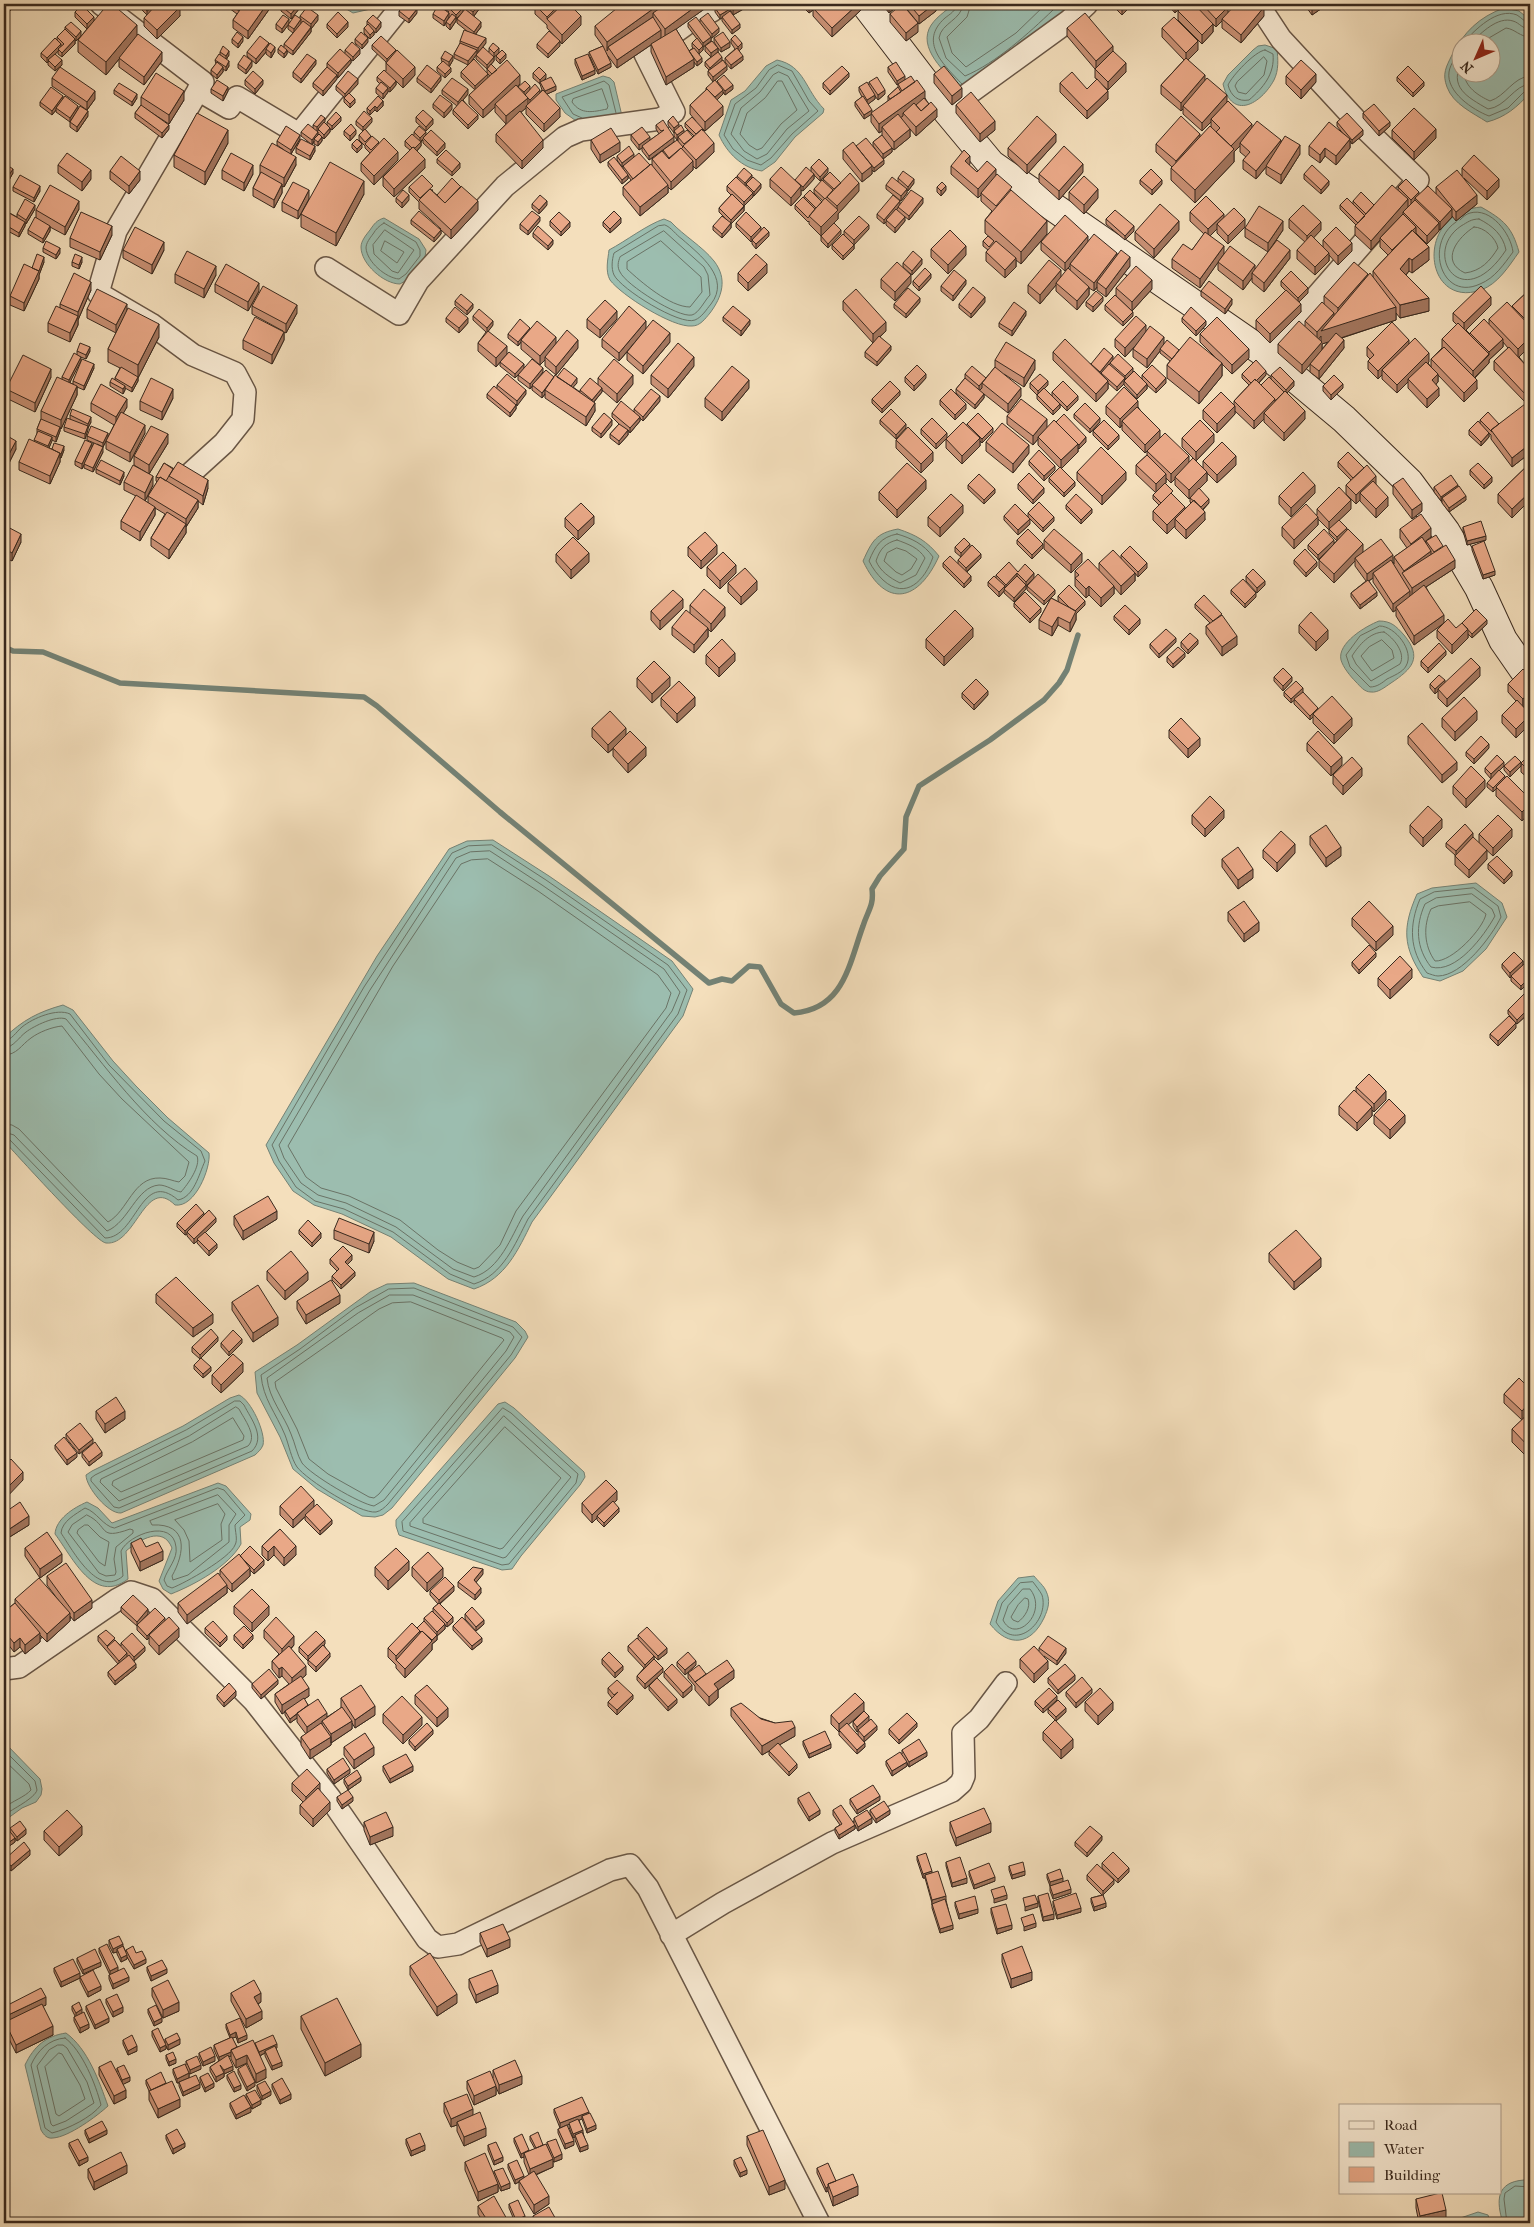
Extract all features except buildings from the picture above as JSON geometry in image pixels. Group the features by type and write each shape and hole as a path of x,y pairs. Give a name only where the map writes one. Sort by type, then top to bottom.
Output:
{"street":[{"path":"102,4 203,82 116,232 98,293 151,324 193,356 235,373 245,392 243,419 224,443 191,473"},
{"path":"326,268 399,314 418,281 505,186 565,137 581,130 660,119 674,112 645,54 692,20 712,11 714,8 711,4"},
{"path":"865,4 990,164 1266,354 1344,419 1408,482 1446,532 1479,588 1503,640 1530,679"},
{"path":"946,110 1070,20 1087,4"},
{"path":"1258,4 1281,40 1355,119 1418,180 1266,354"},
{"path":"198,90 229,108 237,97 299,134 396,14"},
{"path":"1266,354 1414,184"},
{"path":"4,1669 19,1668 118,1599 131,1592 152,1599 254,1701 330,1798 427,1939 438,1947 458,1944 610,1870 630,1865 648,1888 819,2223"},
{"path":"671,1934 723,1903 832,1844 952,1791 961,1783 964,1776 963,1733 979,1719 1006,1683"}],"water":[{"path":"338,4 378,4 375,8 353,13"},
{"path":"954,4 1064,4 1064,14 964,91 944,71 932,55 927,38 929,29 934,21"},
{"path":"1504,8 1519,11 1530,20 1530,93 1511,111 1487,122 1464,108 1454,98 1447,87 1445,74 1452,55 1452,82 1502,82 1502,32 1467,32 1487,16"},
{"path":"1265,45 1277,49 1278,61 1274,80 1255,102 1240,105 1233,102 1227,95 1223,84 1228,75 1253,50 1258,46"},
{"path":"777,60 786,63 799,73 824,109 823,113 795,137 775,162 762,171 748,167 736,159 726,148 719,135 731,100 745,91 766,66"},
{"path":"603,76 610,78 614,82 622,116 579,123 565,113 556,100 556,94"},
{"path":"1481,207 1506,225 1513,236 1519,252 1493,284 1481,290 1462,292 1447,286 1438,274 1434,258 1436,241 1444,225 1459,213"},
{"path":"384,218 419,239 426,250 425,257 410,278 400,284 387,281 374,272 362,253 361,245 364,238 376,222"},
{"path":"664,219 671,222 699,246 714,261 721,274 722,288 718,301 704,320 695,326 673,322 648,309 625,294 608,276 609,250"},
{"path":"898,529 921,539 939,556 922,583 902,594 892,593 882,587 872,577 863,561 876,539 885,533"},
{"path":"1379,621 1390,623 1404,635 1410,643 1414,657 1405,673 1379,691 1369,692 1364,690 1351,677 1343,666 1341,654 1343,647 1354,636"},
{"path":"493,840 549,876 672,961 693,989 683,1016 532,1222 510,1262 495,1278 474,1289 448,1279 391,1237 342,1214 314,1205 293,1191 274,1163 266,1145 377,956 449,849 467,841"},
{"path":"1476,883 1502,903 1507,917 1486,949 1463,971 1440,981 1423,977 1408,947 1407,937 1409,917 1417,894 1432,888"},
{"path":"63,1005 73,1010 113,1061 136,1086 168,1118 209,1153 204,1177 195,1194 189,1200 175,1205 165,1198 156,1199 148,1205 125,1234 116,1241 106,1243 87,1229 4,1141 4,1038 31,1017"},
{"path":"414,1283 516,1322 528,1337 515,1358 392,1508 383,1515 375,1517 362,1516 317,1489 293,1469 280,1437 257,1393 255,1372 297,1345 370,1292 387,1284"},
{"path":"239,1395 244,1398 253,1410 260,1425 263,1445 255,1455 121,1513 104,1505 94,1493 86,1475 183,1426 230,1398"},
{"path":"505,1402 584,1472 585,1477 580,1485 512,1569 502,1570 399,1535 396,1520 498,1404"},
{"path":"218,1483 226,1486 251,1514 250,1520 240,1527 241,1544 220,1567 200,1580 171,1594 163,1589 159,1581 172,1548 163,1537 157,1536 144,1539 126,1551 128,1579 116,1586 105,1586 95,1583 77,1566 55,1534 58,1524 62,1519 76,1507 87,1502 98,1508 112,1523"},
{"path":"1034,1576 1048,1595 1048,1608 1039,1627 1033,1634 1019,1640 1012,1640 997,1632 990,1624 998,1601 1018,1578"},
{"path":"4,1742 40,1779 42,1789 41,1795 36,1802 22,1808 4,1821"},
{"path":"66,2033 87,2057 97,2076 108,2106 75,2130 60,2137 49,2138 41,2130 25,2065 32,2052 41,2043 59,2034"},
{"path":"1524,2180 1530,2183 1530,2223 1503,2223 1499,2207 1500,2194 1502,2194 1502,2191 1508,2184"},
{"path":"1478,2212 1488,2215 1491,2223 1446,2223"}],"waterway":[{"path":"4,647 13,651 43,652 120,683 364,697 377,706 500,812 709,983 722,979 732,981 749,966 760,967 781,1004 794,1013 811,1010 824,1003 834,994 842,982 870,908 872,889 880,876 904,849 906,817 919,786 990,740 1044,700 1059,683 1067,670 1078,635"}]}
